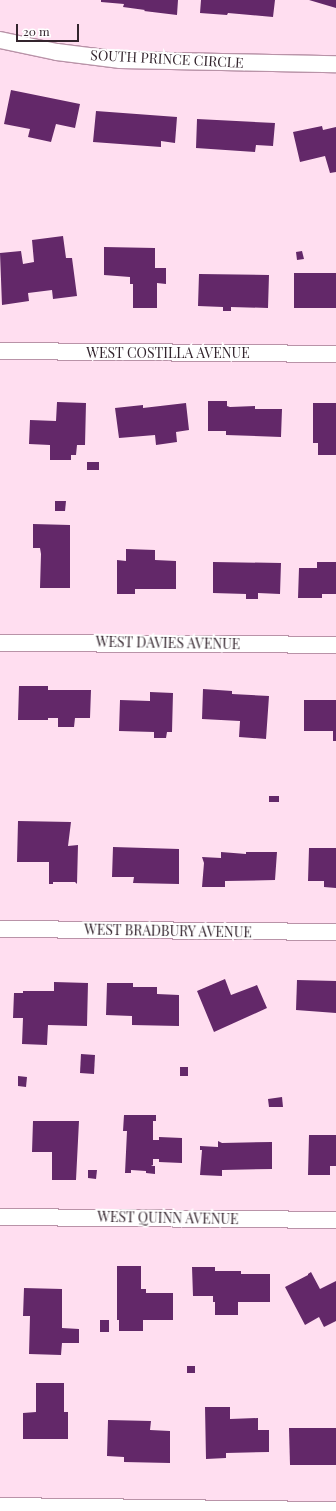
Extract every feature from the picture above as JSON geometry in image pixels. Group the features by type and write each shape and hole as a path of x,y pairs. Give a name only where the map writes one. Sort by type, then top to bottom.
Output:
{"street":[{"name":"SOUTH PRINCE CIRCLE","path":"0,40 57,52 120,60 336,64"},
{"name":"WEST COSTILLA AVENUE","path":"0,351 336,354"},
{"name":"WEST DAVIES AVENUE","path":"0,644 336,645"},
{"name":"WEST BRADBURY AVENUE","path":"0,929 336,932"},
{"name":"WEST QUINN AVENUE","path":"0,1217 336,1220"},
{"path":"0,1506 336,1510"}],"building":[{"path":"101,0 178,0 177,15 123,7 124,4 101,2"},
{"path":"201,0 275,0 273,17 228,13 227,15 200,13"},
{"path":"309,0 336,0 336,8"},
{"path":"11,90 80,104 75,128 56,124 51,142 28,137 30,129 4,124"},
{"path":"96,111 177,117 175,143 161,141 161,147 93,142"},
{"path":"197,119 275,123 273,146 256,145 255,152 196,148"},
{"path":"322,126 323,130 336,127 336,172 330,173 325,156 300,162 293,132"},
{"path":"63,236 66,258 72,258 77,296 53,299 52,290 28,293 29,301 2,305 0,253 21,251 23,264 34,262 32,240"},
{"path":"104,247 155,248 155,268 166,268 166,284 157,283 157,308 133,308 133,284 130,284 130,277 104,275"},
{"path":"302,251 304,259 297,260 296,252"},
{"path":"294,273 336,273 336,308 294,308"},
{"path":"199,274 269,275 268,308 231,307 231,311 223,311 223,307 198,306"},
{"path":"208,401 227,401 227,406 230,407 255,406 255,409 282,409 281,437 226,435 226,431 208,431"},
{"path":"57,402 86,403 85,445 77,445 76,455 71,455 71,460 50,460 50,445 29,444 30,420 56,421"},
{"path":"186,403 189,430 176,432 177,442 156,445 155,435 119,438 115,408 143,405 143,408"},
{"path":"313,403 336,403 336,455 318,455 318,443 313,443"},
{"path":"87,462 99,462 99,470 87,470"},
{"path":"55,501 66,501 65,511 55,511"},
{"path":"33,524 70,525 70,588 40,588 41,554 40,548 33,548"},
{"path":"126,549 155,550 155,560 176,561 176,589 135,589 135,594 117,594 117,560 126,561"},
{"path":"213,562 281,563 280,594 258,593 258,599 246,599 246,594 213,593"},
{"path":"317,562 336,562 336,594 322,594 322,598 298,598 299,568 317,568"},
{"path":"19,686 48,686 48,690 91,690 90,718 75,718 74,727 58,727 58,718 48,718 48,720 18,720"},
{"path":"203,689 232,691 232,694 269,696 266,739 239,737 240,721 202,719"},
{"path":"150,692 173,693 172,732 167,732 166,738 154,738 154,732 119,731 120,700 150,701"},
{"path":"304,700 336,700 336,741 333,741 333,731 304,731"},
{"path":"269,796 279,796 279,802 269,802"},
{"path":"18,821 71,822 68,846 78,845 77,884 75,882 53,882 53,884 49,884 49,862 17,862"},
{"path":"113,847 179,849 179,884 133,883 134,877 112,877"},
{"path":"309,848 336,848 336,888 324,887 324,881 308,881"},
{"path":"221,852 246,854 246,852 277,852 275,880 225,881 225,887 202,887 204,863 202,857 221,858"},
{"path":"225,979 231,995 257,985 267,1008 214,1032 197,991"},
{"path":"297,980 336,981 336,1013 296,1010"},
{"path":"54,982 88,983 87,1026 48,1025 47,1045 22,1044 23,1018 13,1018 14,993 23,993 23,991 54,991"},
{"path":"107,983 133,983 133,987 157,987 157,994 179,995 179,1026 132,1025 132,1016 106,1015"},
{"path":"81,1054 95,1055 94,1074 80,1073"},
{"path":"180,1067 188,1067 188,1076 180,1076"},
{"path":"18,1076 27,1077 26,1087 18,1086"},
{"path":"282,1097 283,1107 269,1107 268,1099"},
{"path":"124,1115 156,1115 156,1121 153,1121 153,1140 159,1140 159,1137 182,1138 182,1163 159,1162 159,1159 153,1159 153,1165 151,1166 155,1166 155,1174 146,1173 146,1171 131,1170 131,1173 125,1173 127,1131 123,1131"},
{"path":"33,1121 79,1121 76,1180 52,1180 52,1152 32,1152"},
{"path":"309,1135 336,1135 336,1166 330,1166 330,1175 308,1175"},
{"path":"218,1141 222,1143 272,1142 272,1169 222,1170 222,1176 200,1175 202,1150 200,1150 200,1146 218,1147"},
{"path":"88,1170 97,1170 96,1179 88,1178"},
{"path":"117,1266 141,1266 141,1289 146,1289 146,1293 173,1293 173,1320 143,1320 143,1331 119,1331 119,1320 117,1320"},
{"path":"192,1267 215,1267 215,1271 241,1271 241,1274 270,1274 270,1302 238,1302 238,1315 215,1315 215,1302 213,1302 213,1296 193,1296"},
{"path":"311,1272 320,1289 336,1281 336,1321 324,1327 319,1317 305,1325 285,1287"},
{"path":"24,1288 62,1289 62,1328 79,1329 79,1343 62,1343 61,1355 29,1354 30,1316 23,1316"},
{"path":"100,1320 109,1320 109,1332 100,1332"},
{"path":"187,1366 195,1366 195,1373 187,1373"},
{"path":"36,1383 64,1383 64,1412 68,1412 68,1439 23,1439 23,1413 36,1412"},
{"path":"205,1407 230,1407 230,1419 258,1418 258,1430 269,1430 269,1452 226,1453 226,1458 206,1459"},
{"path":"108,1420 151,1421 150,1430 170,1431 170,1463 124,1462 124,1457 107,1456"},
{"path":"289,1428 336,1428 336,1465 290,1465"}]}
